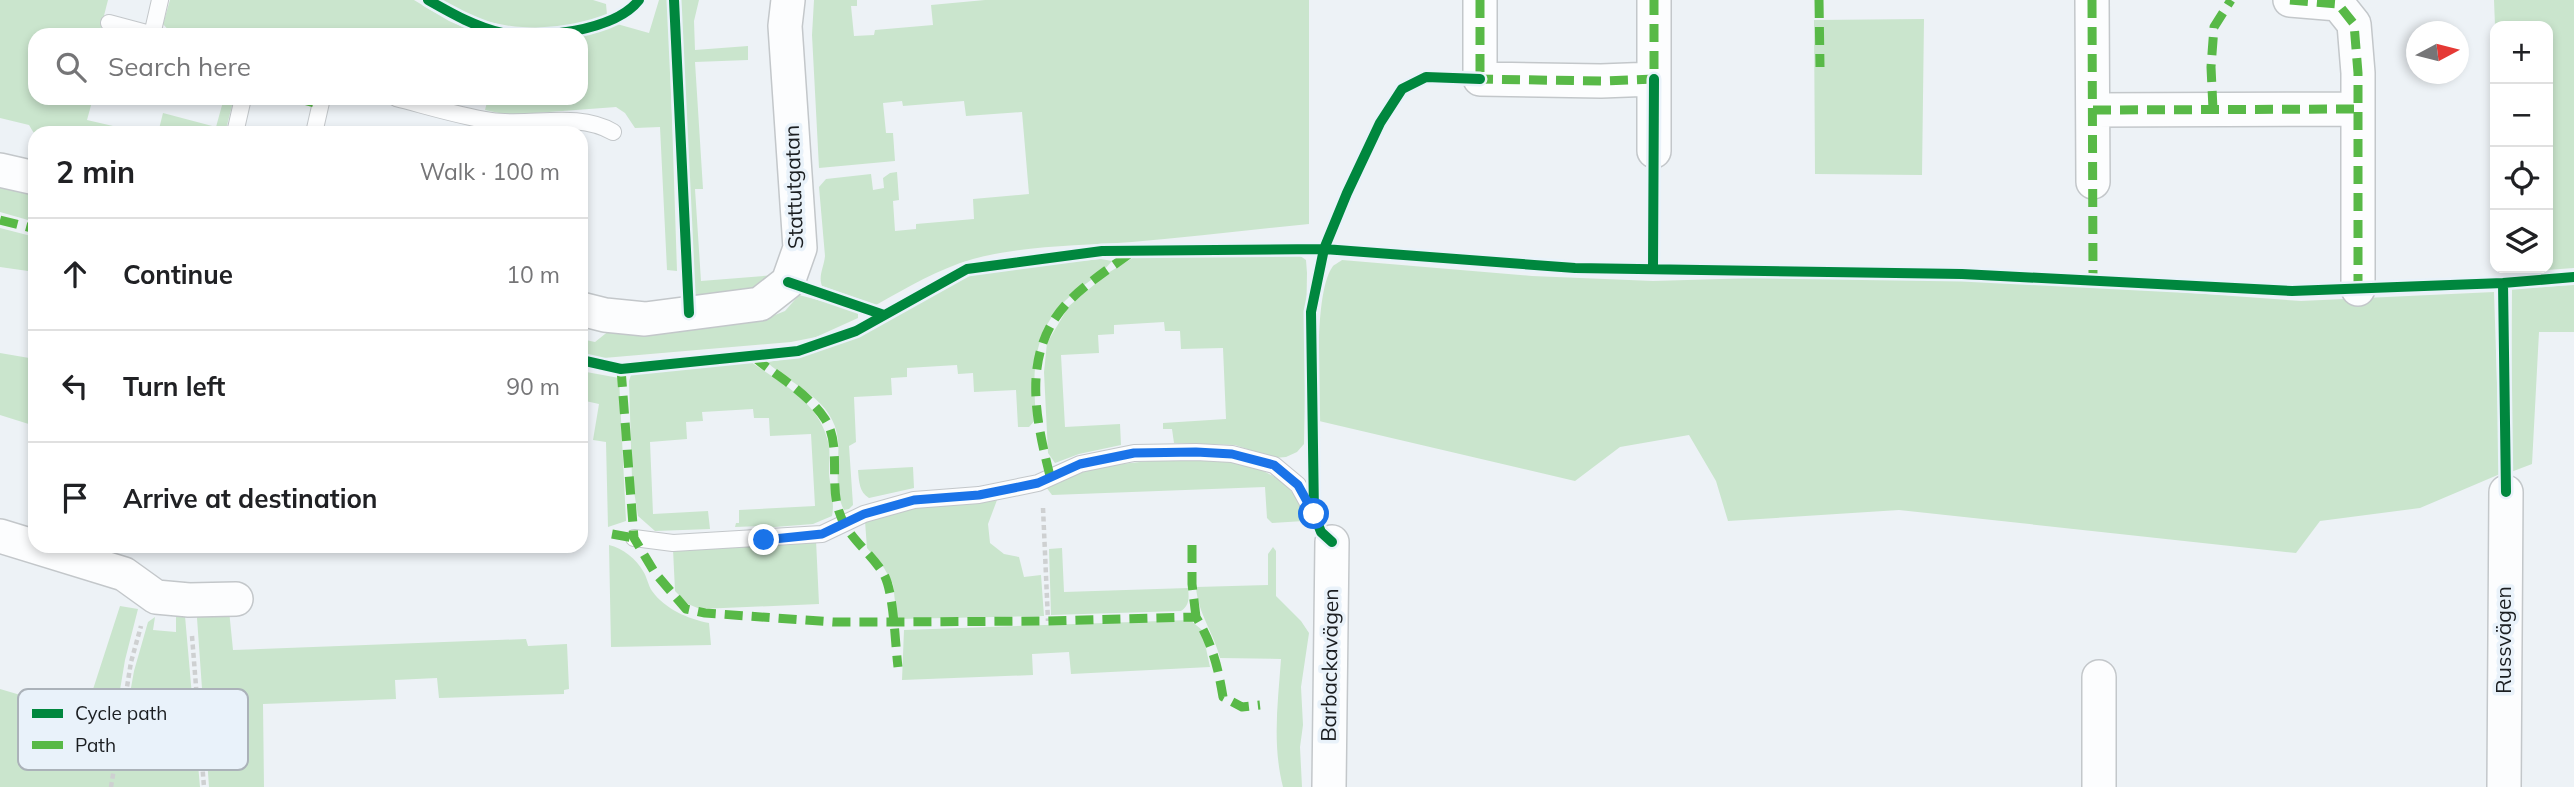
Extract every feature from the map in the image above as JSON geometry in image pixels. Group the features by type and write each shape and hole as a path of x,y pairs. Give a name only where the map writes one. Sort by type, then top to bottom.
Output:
{"street":[{"name":"Stattutgatan","path":"588,311 645,319 760,304 788,282 800,248 785,26 788,0"},
{"path":"1480,0 1480,79 1654,79"},
{"path":"1654,0 1654,151"},
{"path":"2092,0 2092,182"},
{"path":"2290,0 2338,4 2354,24 2358,109 2358,289"},
{"path":"2093,110 2358,109"},
{"path":"0,170 28,176"},
{"name":"Russvägen","path":"2504,787 2506,492"},
{"path":"0,536 28,545"},
{"name":"Barbackavägen","path":"1329,787 1332,542"},
{"path":"55,553 124,574 156,597 189,600 236,599"},
{"path":"2099,677 2099,787"}],"lane":[{"path":"154,28 160,0"},
{"path":"110,23 128,28"},
{"path":"237,126 241,105"},
{"path":"315,126 320,105"},
{"path":"425,105 490,121 577,121 599,124 613,132"},
{"path":"634,538 673,543 822,534 864,514 914,500 979,495 1038,483 1080,464 1134,453 1232,454 1274,465 1298,485 1314,514"}],"path":[{"path":"1038,483 1044,515 1048,621"},
{"path":"127,689 131,662 150,594"},
{"path":"189,600 196,689"}],"green space":[{"path":"0,0 108,0 101,28 28,28 28,105 91,105 87,120 113,126 30,126 0,118"},
{"path":"170,0 414,0 466,28 167,28 163,24"},
{"path":"436,0 593,0 606,4 607,15 564,26 520,27 477,18"},
{"path":"659,0 668,0 677,271 667,270 660,127 635,128 625,113 616,107 508,115 485,110 486,105 588,105 588,31 617,24 649,33"},
{"path":"678,0 699,0 694,21 695,50 748,46 748,60 695,62 703,189 695,189 701,281 776,275 763,287 691,296"},
{"path":"814,0 857,0 857,6 851,6 854,36 874,35 875,30 933,25 931,5 985,0 1309,0 1309,224 993,254 948,268 876,305 822,286 825,256 819,187 826,179 871,174 873,190 884,188 883,178 897,172 899,200 893,201 895,231 916,229 916,224 974,219 973,199 1029,194 1022,112 966,116 964,101 903,106 902,101 883,103 886,133 893,133 895,161 819,168 812,35"},
{"path":"2494,0 2574,0 2574,268 2553,270 2553,21 2495,21"},
{"path":"1924,19 1922,175 1815,174 1814,20"},
{"path":"222,105 232,105 227,126 216,126"},
{"path":"163,113 212,126 160,126"},
{"path":"0,187 28,193 28,220 0,212"},
{"path":"0,228 28,235 28,271 0,267"},
{"path":"1296,253 1306,260 1307,273 1304,444 1297,452 1274,458 1235,445 1174,443 1172,429 1163,429 1163,423 1226,419 1223,348 1181,349 1180,331 1165,331 1164,322 1114,325 1114,334 1098,335 1099,353 1061,355 1065,427 1120,424 1121,445 1079,454 1055,463 1048,453 1044,372 1047,343 1069,306 1108,273 1139,254 1198,257"},
{"path":"1101,259 1112,261 1066,300 1046,327 1040,341 1034,386 1036,419 1029,427 1018,427 1016,390 974,392 973,373 958,374 957,365 907,368 907,377 891,378 892,395 854,397 856,442 849,446 853,505 844,510 838,484 838,440 829,414 810,395 767,362 799,357 847,341 959,279 996,269"},
{"path":"1342,260 1532,276 1653,281 1756,278 1997,279 2301,301 2494,292 2500,474 2420,508 2320,521 2296,553 1899,510 1728,521 1716,481 1689,435 1620,447 1575,481 1319,421 1319,340 1323,296 1333,266"},
{"path":"2574,285 2574,332 2539,332 2532,464 2511,472 2512,289"},
{"path":"799,295 855,310 858,318 816,337 791,342 588,358 588,340 595,342 610,330 658,331 760,321 785,311"},
{"path":"0,353 28,358 28,424 0,415"},
{"path":"751,362 799,396 810,407 825,431 829,446 832,516 813,524 735,527 736,523 739,523 739,510 815,506 811,434 770,436 769,418 754,418 753,409 702,412 703,421 686,422 687,439 650,442 653,514 708,511 710,529 655,531 638,516 632,479 631,375"},
{"path":"588,372 619,378 626,521 608,527 606,442 593,440 599,404 588,402"},
{"path":"1196,459 1235,463 1272,475 1297,499 1303,509 1304,521 1272,523 1267,518 1265,487 1052,495 1046,487 1083,472 1119,464"},
{"path":"913,467 914,488 869,498 861,489 858,470"},
{"path":"997,500 988,524 990,543 1004,554 1019,557 1024,577 1041,575 1044,616 897,619 893,584 867,548 865,521 918,506"},
{"path":"816,540 819,604 700,609 688,604 675,591 673,549 789,544"},
{"path":"609,545 624,551 637,562 652,591 663,603 685,616 709,623 711,645 611,647"},
{"path":"1273,547 1276,551 1276,596 1309,633 1301,687 1302,787 1283,787 1280,771 1277,723 1281,659 1220,658 1197,597 1196,587 1268,585 1268,554"},
{"path":"1062,548 1064,592 1188,588 1187,603 1181,611 1051,615 1049,549"},
{"path":"120,606 138,609 120,689 93,689"},
{"path":"229,610 233,650 526,639 528,646 567,644 569,689 564,690 564,694 439,698 437,678 395,680 396,699 263,704 264,787 209,787 208,770 248,770 248,689 202,689 198,613"},
{"path":"176,614 185,616 191,689 131,689 148,622 155,617 153,630 176,632"},
{"path":"1190,620 1202,630 1210,667 1071,674 1069,652 1032,654 1033,675 902,680 904,630"},
{"path":"0,689 18,694 18,770 199,770 200,787 0,787"}],"marked path":[{"path":"1480,0 1480,79"},
{"path":"1475,79 1654,79 1654,0"},
{"path":"1819,0 1820,67"},
{"path":"2092,0 2093,281"},
{"path":"2213,109 2211,67 2214,27 2231,0"},
{"path":"2290,0 2338,4 2354,24 2358,73 2358,289"},
{"path":"2093,110 2358,109"},
{"path":"0,220 28,227"},
{"path":"1050,476 1037,408 1036,385 1043,342 1053,321 1068,302 1132,252"},
{"path":"753,356 809,400 830,429 838,508 851,535 877,564 887,581 898,667"},
{"path":"621,369 634,538 655,573 686,609 705,613 833,622 1196,617 1214,656 1223,697 1242,707 1260,705"},
{"path":"612,534 634,538"},
{"path":"1192,545 1192,584 1196,617"}],"cycle path":[{"path":"428,0 485,28"},
{"path":"587,28 628,11 639,0"},
{"path":"674,0 689,313"},
{"path":"1332,542 1321,532 1314,514 1311,312 1324,249 1380,123 1402,89 1426,77 1480,79"},
{"path":"1653,269 1654,79"},
{"path":"588,362 621,369 798,351 856,331 967,269 1102,251 1324,249 1575,268 1962,274 2292,291 2503,283 2574,277"},
{"path":"788,282 884,315"},
{"path":"2503,283 2506,492"}],"route":[{"path":"764,540 822,534 864,514 914,500 979,495 1038,483 1080,464 1134,453 1232,454 1274,465 1298,485 1314,514"}]}
